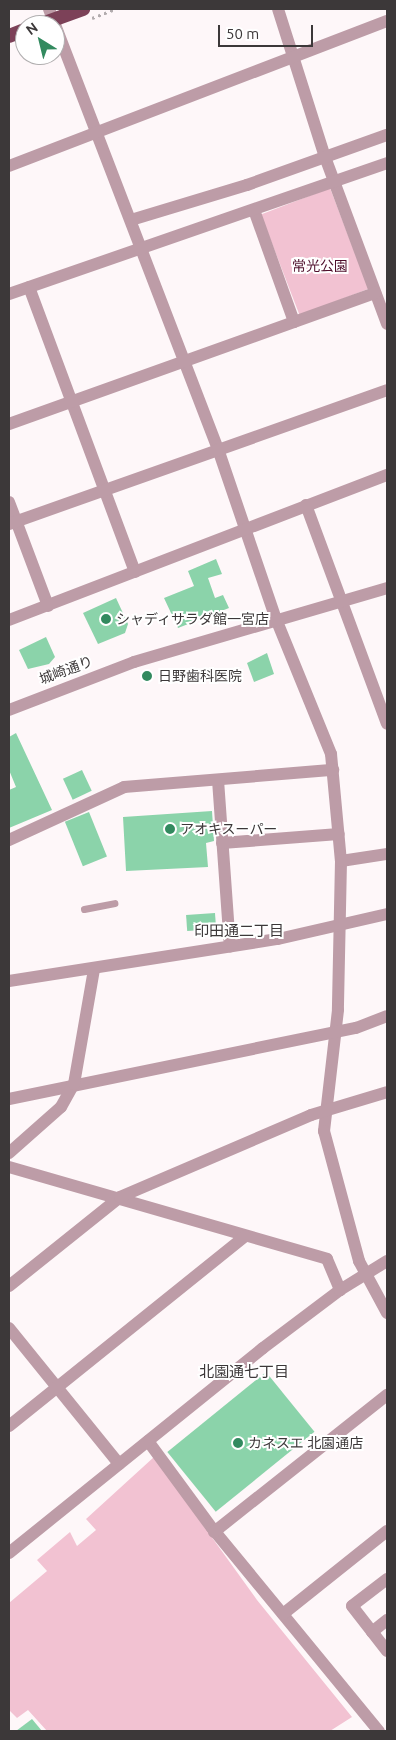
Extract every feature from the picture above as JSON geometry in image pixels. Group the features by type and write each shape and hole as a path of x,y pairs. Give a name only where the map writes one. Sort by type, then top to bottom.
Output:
{"highway":[{"path":"51,14 82,9"}],"street":[{"path":"278,9 295,55 325,157 387,324"},
{"path":"51,14 99,133 218,449 247,528 276,619 331,754 342,861 335,1033 324,1131 366,1273 387,1313"},
{"path":"9,166 387,21"},
{"path":"131,220 387,135"},
{"path":"9,294 387,163"},
{"path":"254,210 294,322"},
{"path":"29,287 106,489 135,572"},
{"path":"9,424 185,363 376,293"},
{"path":"12,522 387,390"},
{"path":"9,620 387,475"},
{"path":"9,502 12,522 48,606"},
{"path":"306,505 387,724"},
{"name":"城崎通り","path":"9,710 134,662 387,588"},
{"path":"9,840 124,787 333,770"},
{"path":"218,780 230,947"},
{"path":"222,843 339,834"},
{"path":"342,861 387,854"},
{"path":"9,981 230,947 338,926 387,914"},
{"path":"9,1153 61,1107 74,1084 94,969"},
{"path":"9,1099 74,1084 335,1033 387,1016"},
{"path":"9,1286 120,1197 326,1111 387,1092"},
{"path":"9,1167 120,1197 327,1260 340,1290"},
{"path":"9,1426 245,1236"},
{"path":"9,1553 340,1290 387,1261"},
{"path":"9,1328 119,1464"},
{"path":"214,1532 387,1395"},
{"path":"148,1441 214,1532 379,1731"},
{"path":"283,1614 387,1531"},
{"path":"387,1579 352,1606 387,1651"},
{"path":"372,1632 387,1620"}],"lane":[{"path":"84,908 114,903"}],"green space":[{"name":"常光公園","path":"330,188 369,289 300,315 261,215"},
{"path":"154,1457 257,1600 352,1717 330,1731 47,1731 28,1710 17,1718 9,1710 9,1603 47,1571 37,1560 70,1532 77,1546 96,1530 86,1519"}],"building":[{"path":"216,559 222,574 208,578 215,598 223,595 229,608 178,628 164,598 194,586 188,571"},
{"name":"シャディサラダ館一宮店","path":"116,598 128,624 125,633 98,644 83,613"},
{"path":"46,637 55,657 49,664 28,669 19,650"},
{"path":"267,653 274,674 254,682 247,663"},
{"path":"16,733 52,810 9,828 9,790 16,787 9,770 9,737"},
{"path":"82,770 92,791 73,800 63,779"},
{"name":"アオキスーパー","path":"212,811 214,841 206,843 208,867 126,871 123,817"},
{"path":"89,812 107,857 83,866 65,822"},
{"path":"215,913 216,929 187,931 186,915"},
{"name":"カネスエ 北園通店","path":"266,1372 314,1432 216,1512 167,1452"},
{"path":"32,1719 42,1731 16,1731"}],"place":[{"name":"シャディサラダ館一宮店","path":"106,619"},
{"name":"日野歯科医院","path":"147,676"},
{"name":"アオキスーパー","path":"170,829"},
{"name":"カネスエ 北園通店","path":"238,1443"}],"district":[{"name":"印田通二丁目","path":"239,931"},
{"name":"北園通七丁目","path":"244,1372"}]}
